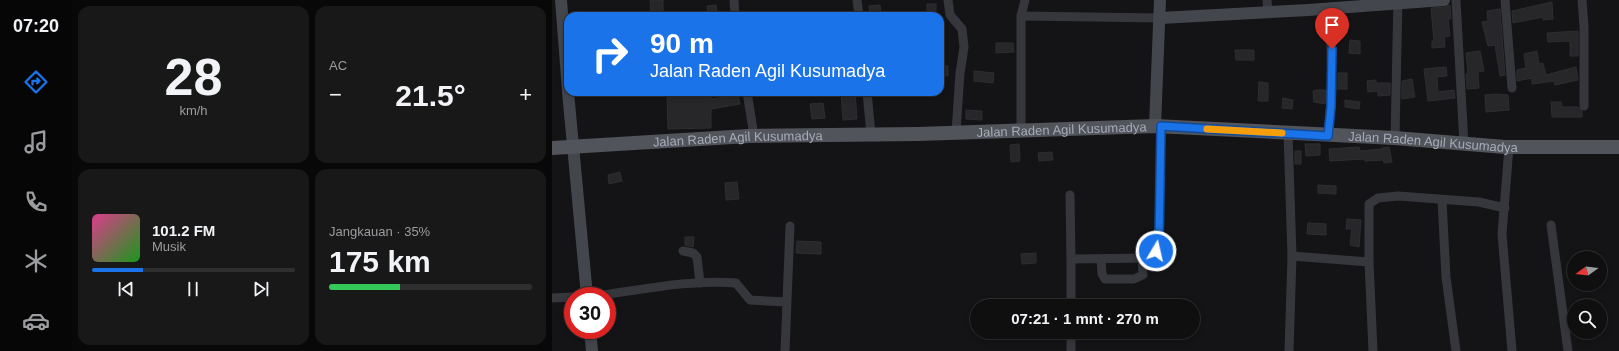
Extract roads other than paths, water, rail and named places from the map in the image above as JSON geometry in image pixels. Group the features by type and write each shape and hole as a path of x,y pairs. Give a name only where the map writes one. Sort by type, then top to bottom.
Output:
{"main road":[{"path":"561,0 564,39"},
{"path":"1158,126 1160,0"},
{"path":"1160,18 1268,6 1330,9 1398,2 1444,0"},
{"path":"568,96 586,287"},
{"name":"Jalan Raden Agil Kusumadya","path":"552,148 573,148 754,136 1158,126 1328,136 1394,138 1464,145 1509,147 1619,147"},
{"path":"591,339 592,351"}],"street":[{"path":"734,0 735,12"},
{"path":"857,0 858,12"},
{"path":"948,0 950,15 962,29 964,47 960,73 956,132"},
{"path":"1021,130 1021,16 1025,0"},
{"path":"1456,0 1464,145"},
{"path":"1505,0 1512,88"},
{"path":"1582,0 1584,26 1584,106"},
{"path":"1394,138 1398,2"},
{"path":"1328,136 1332,89 1330,9"},
{"path":"1021,16 1160,18"},
{"path":"747,96 754,136"},
{"path":"867,96 871,134"},
{"path":"1071,259 1150,258 1153,255 1159,241 1158,126"},
{"path":"1288,133 1292,256 1289,351"},
{"path":"1509,147 1502,234 1512,351"},
{"path":"1070,195 1071,299"},
{"path":"1373,351 1369,262 1369,208 1373,200 1386,196 1479,202 1505,208"},
{"path":"1442,200 1446,277 1456,351"},
{"path":"1551,225 1568,351"},
{"path":"785,351 790,226"},
{"path":"683,251 693,253 697,257 700,283"},
{"path":"1292,256 1369,262"},
{"path":"1101,259 1103,276 1109,280 1134,279 1141,277 1143,275 1142,258"},
{"path":"616,293 700,283 736,283 750,300 786,302"},
{"path":"552,298 564,297"},
{"path":"1071,339 1071,351"}]}
